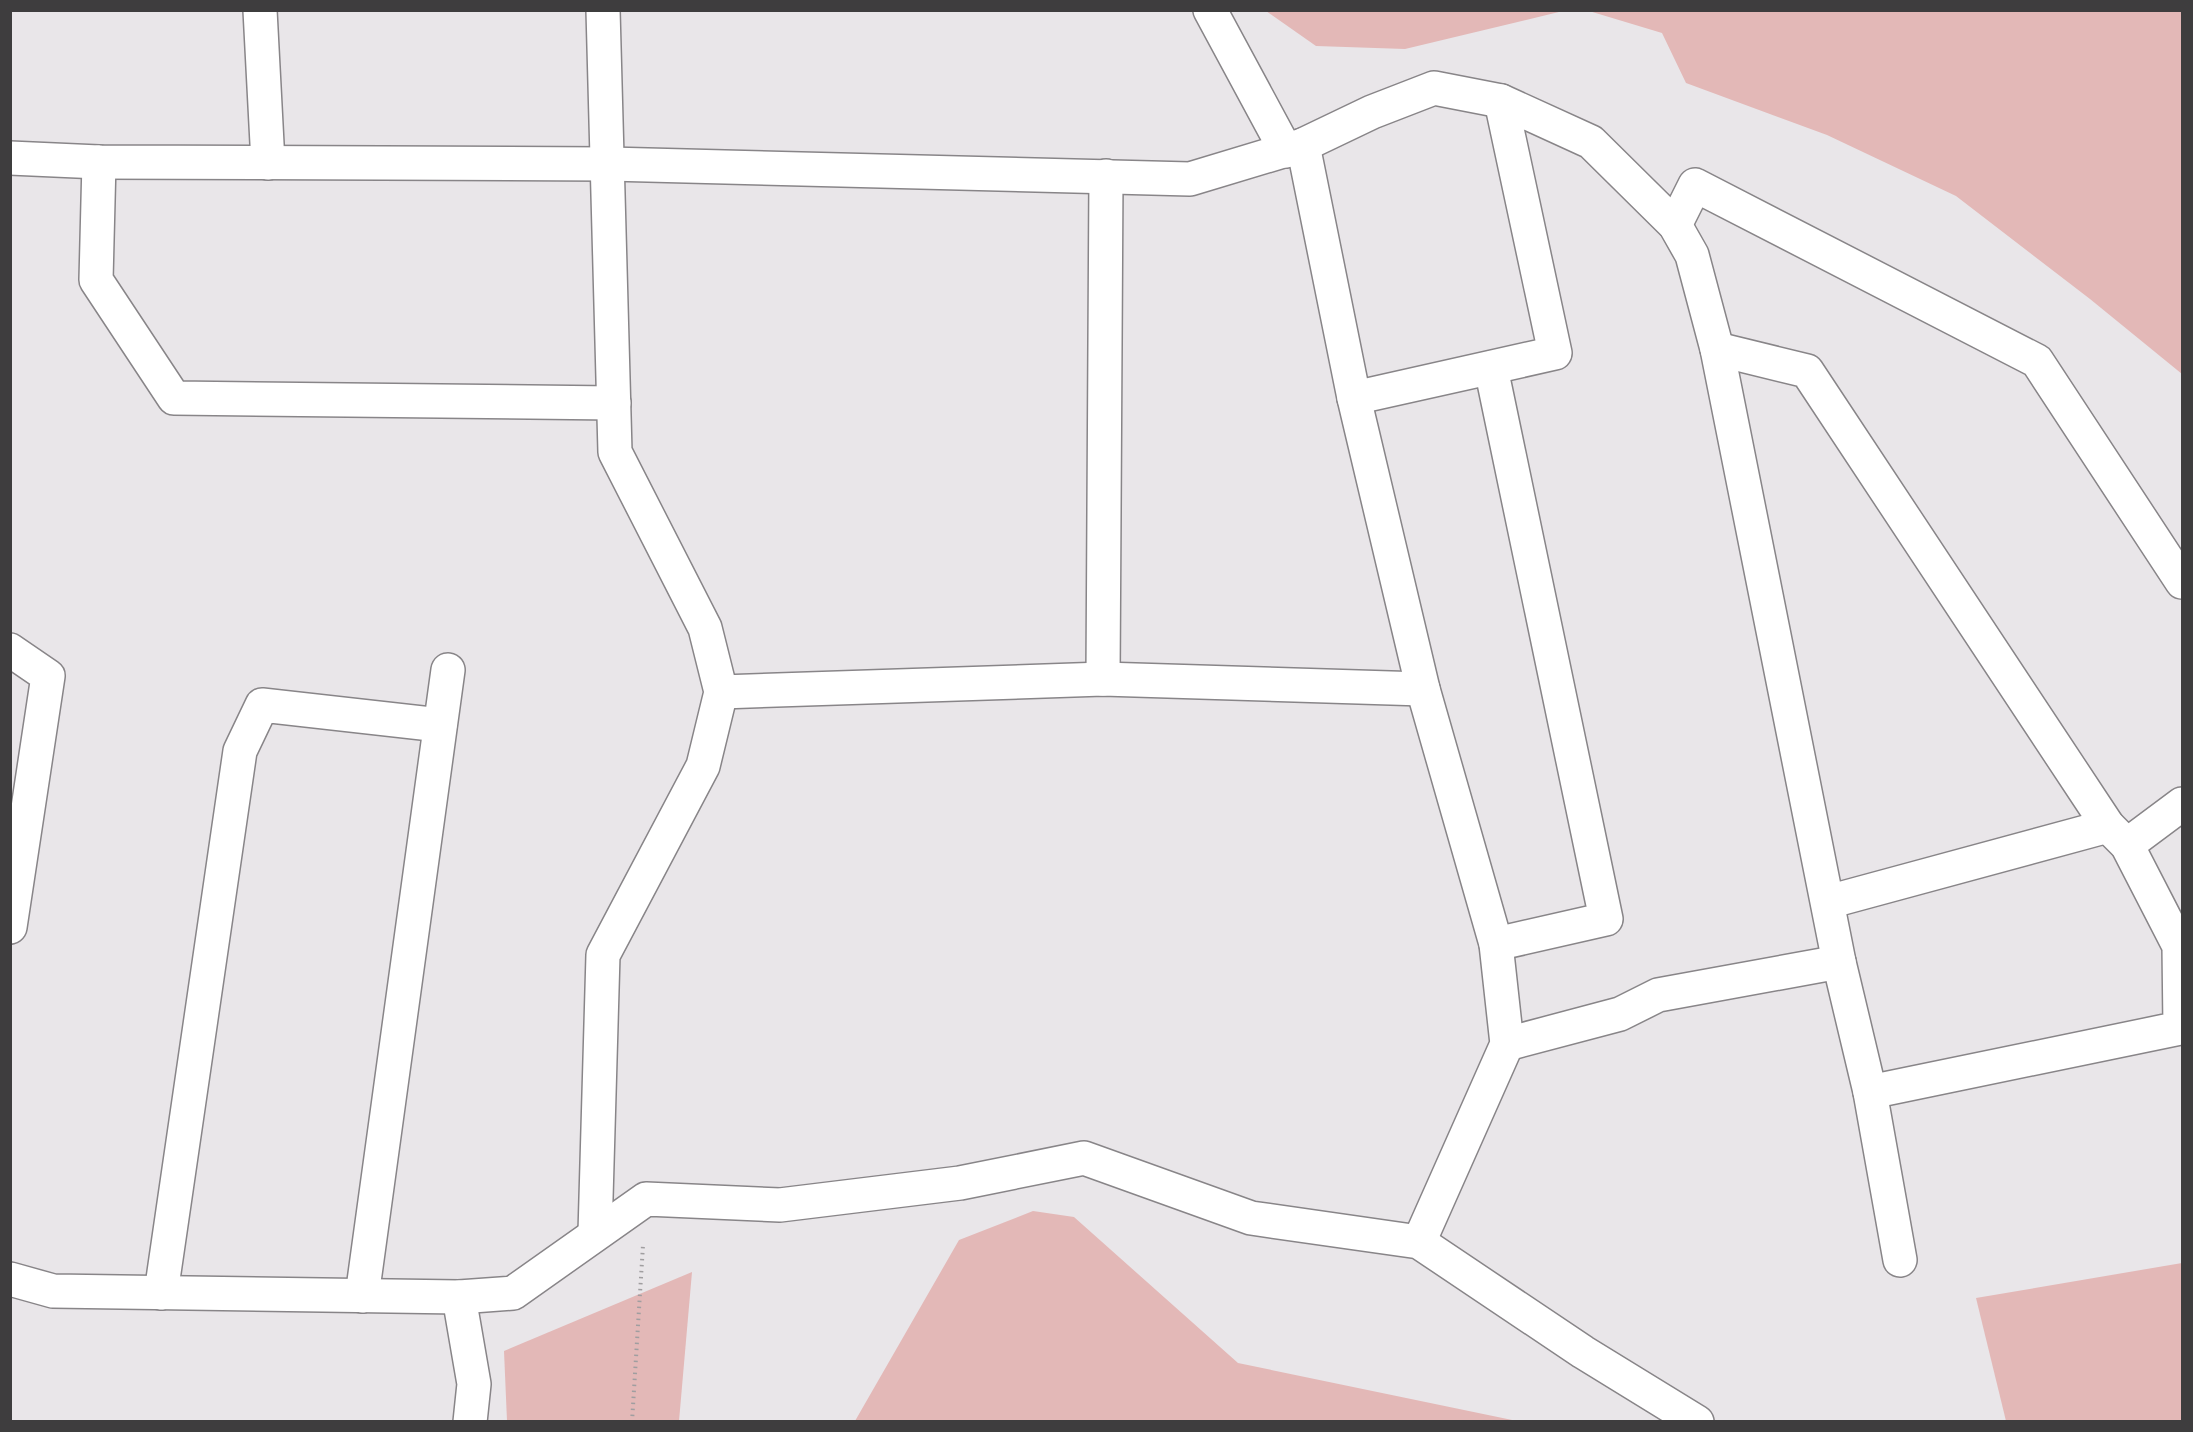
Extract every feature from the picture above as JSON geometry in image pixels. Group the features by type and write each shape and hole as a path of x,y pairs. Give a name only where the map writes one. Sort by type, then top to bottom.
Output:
{"street":[{"path":"260,10 268,163"},
{"path":"595,1233 603,955 703,766 721,692 705,628 615,452 609,164 603,10"},
{"path":"1210,10 1294,148 1423,689 1496,944 1507,1044 1419,1242"},
{"path":"10,158 99,162 609,164 1190,179 1294,148 1372,112 1434,88 1501,101 1591,142 1676,225 1692,255 1717,349 1839,962 1870,1092 1900,1260"},
{"path":"1354,398 1555,353 1501,101"},
{"path":"99,162 96,280 174,398 614,403"},
{"path":"1103,679 1106,176"},
{"path":"1676,225 1695,185 2037,362 2182,582"},
{"path":"1717,349 1807,371 2118,835 2179,946 2180,1028 1870,1092"},
{"path":"1491,368 1606,919 1496,944"},
{"path":"10,650 48,676 10,927"},
{"path":"362,1296 448,670"},
{"path":"721,692 1103,679 1423,689"},
{"path":"161,1293 240,751 262,705 440,725"},
{"path":"1828,902 2118,835 2182,804"},
{"path":"1507,1044 1620,1014 1658,995 1839,962"},
{"path":"10,1279 53,1291 459,1297 513,1293 646,1199 780,1205 960,1183 1084,1158 1251,1218 1419,1242 1583,1352 1697,1422"},
{"path":"459,1297 474,1384 470,1422"}],"path":[{"path":"632,1422 646,1199"}],"shaded area":[{"path":"1266,11 1563,11 1405,49 1316,46"},
{"path":"1589,11 2182,11 2182,374 2090,299 1956,196 1827,135 1686,83 1662,33"},
{"path":"1033,1211 1074,1217 1238,1363 1517,1421 855,1421 959,1240"},
{"path":"2182,1263 2182,1421 2006,1421 1976,1298"},
{"path":"692,1272 679,1421 507,1421 504,1351"}]}
